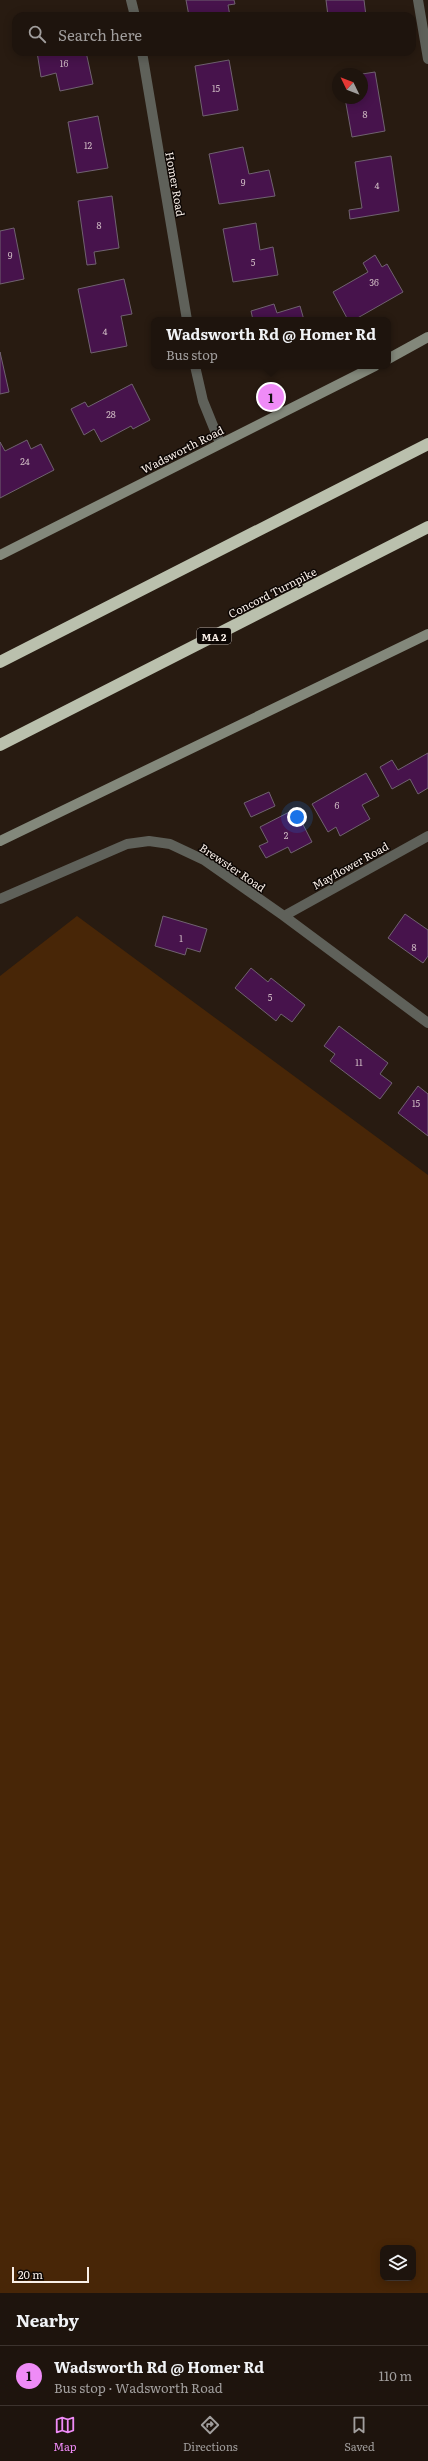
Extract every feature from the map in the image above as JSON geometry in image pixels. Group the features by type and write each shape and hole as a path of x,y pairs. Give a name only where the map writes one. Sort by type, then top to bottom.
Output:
{"highway":[{"path":"0,662 428,444"},
{"name":"Concord Turnpike","path":"0,745 428,527"},
{"path":"0,655 44,640"}],"main road":[{"path":"391,357 428,337"},
{"name":"Wadsworth Road","path":"0,555 369,369"},
{"path":"0,841 428,634"}],"street":[{"path":"131,0 134,12"},
{"path":"418,0 428,59"},
{"name":"Homer Road","path":"143,56 186,317"},
{"path":"196,369 203,401 220,443"},
{"name":"Mayflower Road","path":"284,916 428,836"},
{"name":"Brewster Road","path":"0,899 102,853 127,844 148,841 170,844 192,854 284,916 428,1022"}],"shaded area":[{"path":"77,916 428,1175 428,2293 0,2293 0,976"}],"building":[{"path":"186,0 234,0 235,4 228,5 229,12 188,12"},
{"path":"326,0 364,0 366,12 328,12"},
{"path":"38,56 87,56 93,84 60,91 56,73 41,77"},
{"path":"229,60 238,110 203,116 195,66"},
{"path":"375,72 385,131 352,137 346,104 368,104 368,73"},
{"path":"98,116 108,168 77,173 68,122"},
{"path":"243,147 249,174 269,170 275,196 219,204 209,154"},
{"path":"391,156 399,211 350,219 349,210 362,208 355,162"},
{"path":"112,196 119,248 94,252 96,264 87,265 78,201"},
{"path":"256,223 260,250 273,247 278,275 233,282 223,229"},
{"path":"14,228 24,279 0,284 0,231"},
{"path":"375,255 382,267 387,264 403,292 359,317 346,317 333,292 368,272 363,263"},
{"path":"124,279 132,314 121,316 127,346 91,353 78,289"},
{"path":"274,304 277,313 300,306 303,317 252,317 251,311"},
{"path":"0,352 9,392 0,394"},
{"path":"132,384 150,420 133,429 131,426 101,442 94,429 84,435 71,409 85,402 88,407"},
{"path":"27,440 31,449 41,444 54,470 0,498 0,442 5,451"},
{"path":"428,753 428,788 418,794 410,779 392,789 380,767 392,760 398,770"},
{"path":"366,773 379,796 362,805 370,819 340,836 336,827 328,832 312,804"},
{"path":"269,792 275,806 251,817 244,803"},
{"path":"295,809 312,842 291,853 288,847 266,858 259,846 268,842 260,827"},
{"path":"405,914 428,930 428,956 423,963 388,938"},
{"path":"163,916 207,929 200,952 187,948 185,955 155,946"},
{"path":"251,968 268,982 271,978 305,1005 292,1022 281,1014 276,1021 235,988"},
{"path":"339,1026 388,1063 380,1074 392,1083 380,1099 330,1061 335,1054 324,1046"},
{"path":"418,1086 428,1094 428,1136 398,1113"}],"place":[{"name":"Wadsworth Rd @ Homer Rd","path":"271,397"}]}
